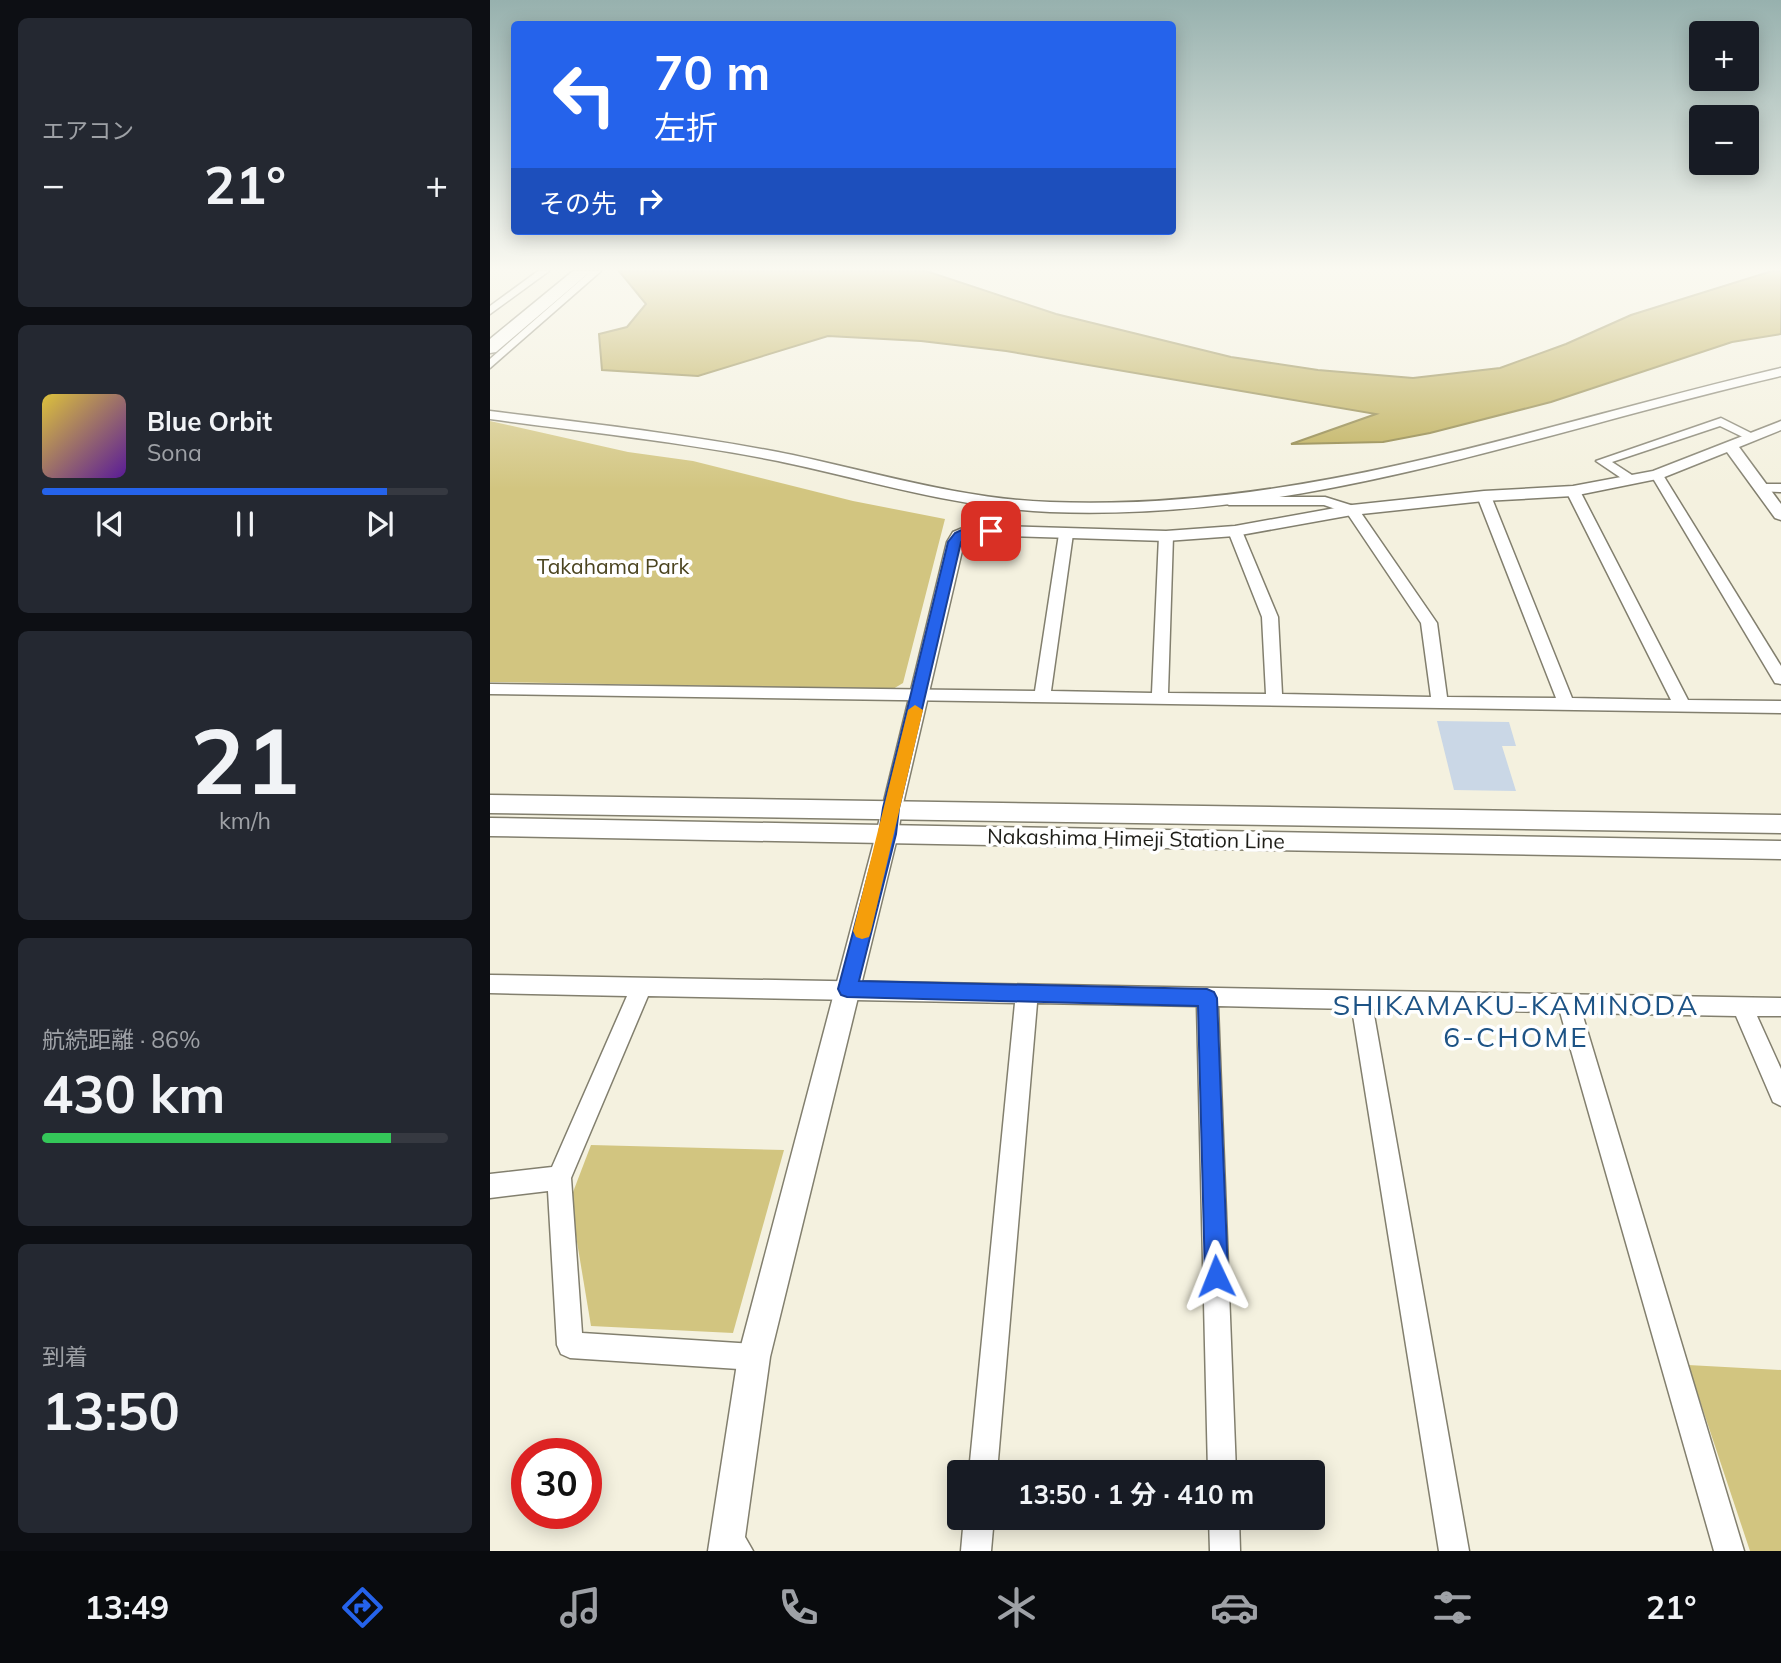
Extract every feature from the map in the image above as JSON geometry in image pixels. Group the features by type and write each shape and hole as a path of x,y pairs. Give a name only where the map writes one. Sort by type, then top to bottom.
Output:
{"main road":[{"name":"Nakashima Himeji Station Line","path":"490,804 891,808 1781,824"},
{"name":"Nakashima Himeji Station Line","path":"490,827 1781,850"}],"street":[{"path":"490,365 515,343"},
{"path":"1215,502 1316,488 1471,454 1712,388 1781,372"},
{"path":"490,415 648,436 776,457 956,498 1049,507 1325,501 1352,510 1429,623 1440,703"},
{"path":"1630,480 1602,461 1721,422 1753,437"},
{"path":"728,1551 754,1357 887,834 955,542 959,535 970,530 1166,536 1236,531 1352,510 1483,496 1573,491 1657,475 1781,425"},
{"path":"1730,446 1781,515"},
{"path":"1657,475 1781,679"},
{"path":"1761,488 1781,488"},
{"path":"1573,491 1682,705"},
{"path":"1483,496 1566,704"},
{"path":"1236,531 1270,617 1274,700"},
{"path":"1042,697 1066,534"},
{"path":"1160,699 1166,536"},
{"path":"490,689 1781,707"},
{"path":"490,984 1781,1007"},
{"path":"642,986 559,1178 570,1345 754,1357"},
{"path":"984,1460 1027,992"},
{"path":"1207,998 1222,1460"},
{"path":"1361,999 1454,1551"},
{"path":"1568,1002 1729,1551"},
{"path":"1743,1007 1781,1095"},
{"path":"490,1186 559,1178"},
{"path":"976,1551 978,1530"},
{"path":"1224,1530 1225,1551"}],"green space":[{"name":"Takahama Park","path":"490,421 628,452 693,461 853,501 945,519 903,683 893,689 490,682"},
{"path":"591,1145 784,1150 733,1333 591,1326 570,1200"},
{"path":"1688,1365 1781,1370 1781,1551 1750,1551"}],"shaded area":[{"path":"600,343 804,343 698,376 602,370"},
{"path":"941,343 1176,343 1231,357 1318,370 1413,378 1500,368 1567,343 1728,343 1551,402 1430,433 1383,442 1291,444 1376,414 1006,351"}],"building":[{"path":"1437,721 1509,722 1516,746 1502,746 1516,791 1454,790"}],"slow traffic":[{"path":"862,931 915,710"}],"district":[{"name":"SHIKAMAKU-KAMINODA 6-CHOME","path":"1516,1021"}],"route":[{"path":"991,531 970,530 959,535 955,542 887,834 847,989 1207,998 1216,1276"}]}
